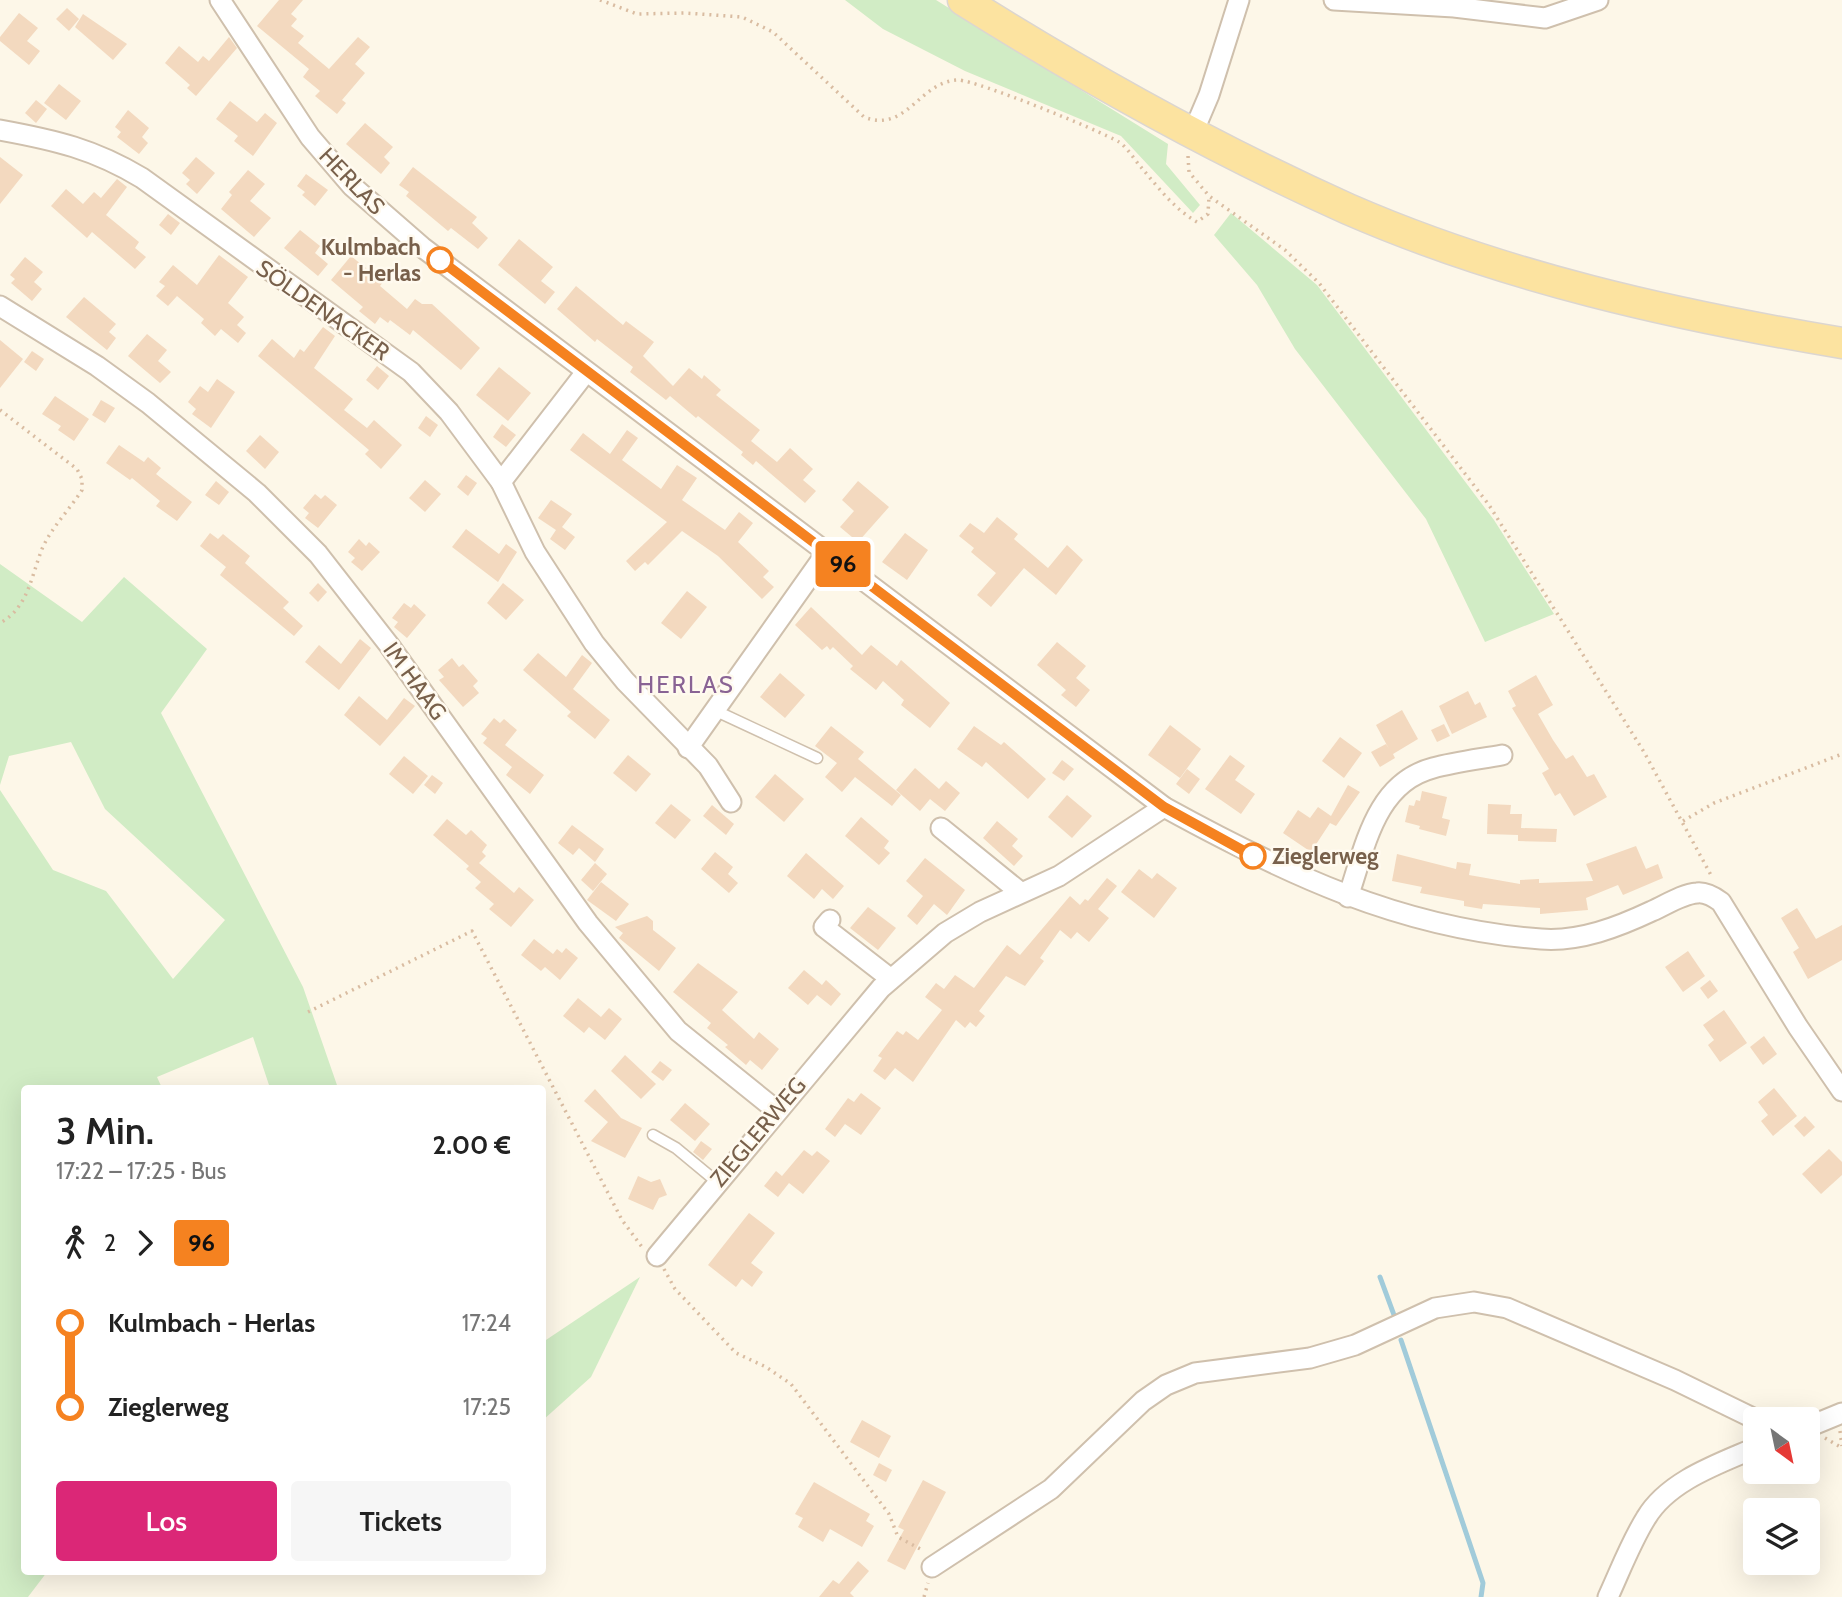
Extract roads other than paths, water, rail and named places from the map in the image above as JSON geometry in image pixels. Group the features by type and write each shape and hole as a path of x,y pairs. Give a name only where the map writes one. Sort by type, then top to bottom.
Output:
{"main road":[{"path":"962,0 1086,76 1195,136 1350,209 1485,260 1606,295 1730,325 1842,343"}],"street":[{"name":"HERLAS","path":"220,0 310,137 352,186 422,247 1164,807 1257,858 1348,897 1447,926 1544,940 1614,929 1697,892 1721,902 1798,1027 1842,1091"},
{"path":"1195,136 1239,0"},
{"path":"1334,0 1545,18 1598,0"},
{"name":"SÖLDENACKER","path":"0,130 70,143 106,156 142,178 411,372 449,412 501,482 535,552 587,633 625,681 708,766 731,802"},
{"name":"IM HAAG","path":"0,306 97,366 148,403 247,484 318,554 389,645 588,923 678,1031 776,1110"},
{"path":"501,482 586,372"},
{"path":"688,748 827,552"},
{"path":"1348,897 1378,812 1398,784 1431,768 1503,755"},
{"name":"ZIEGLERWEG","path":"657,1256 776,1110 891,979 945,933 1020,892 1068,870 1164,807"},
{"path":"941,828 1020,892"},
{"path":"830,920 824,927 891,979"},
{"path":"937,1564 1051,1489 1143,1401 1166,1385 1195,1373 1310,1358 1355,1345 1435,1308 1474,1302 1507,1308 1675,1380 1743,1413"},
{"path":"1820,1422 1842,1413"},
{"path":"1608,1597 1647,1516 1676,1488 1709,1468 1743,1453"}],"lane":[{"path":"714,709 817,758"},
{"path":"653,1135 676,1148 717,1182"}],"waterway":[{"path":"1380,1277 1394,1315"},
{"path":"1401,1340 1483,1583 1481,1597"}],"place":[{"name":"Kulmbach - Herlas","path":"440,260"},
{"name":"Zieglerweg","path":"1253,856"}],"district":[{"name":"HERLAS","path":"686,684"}]}
